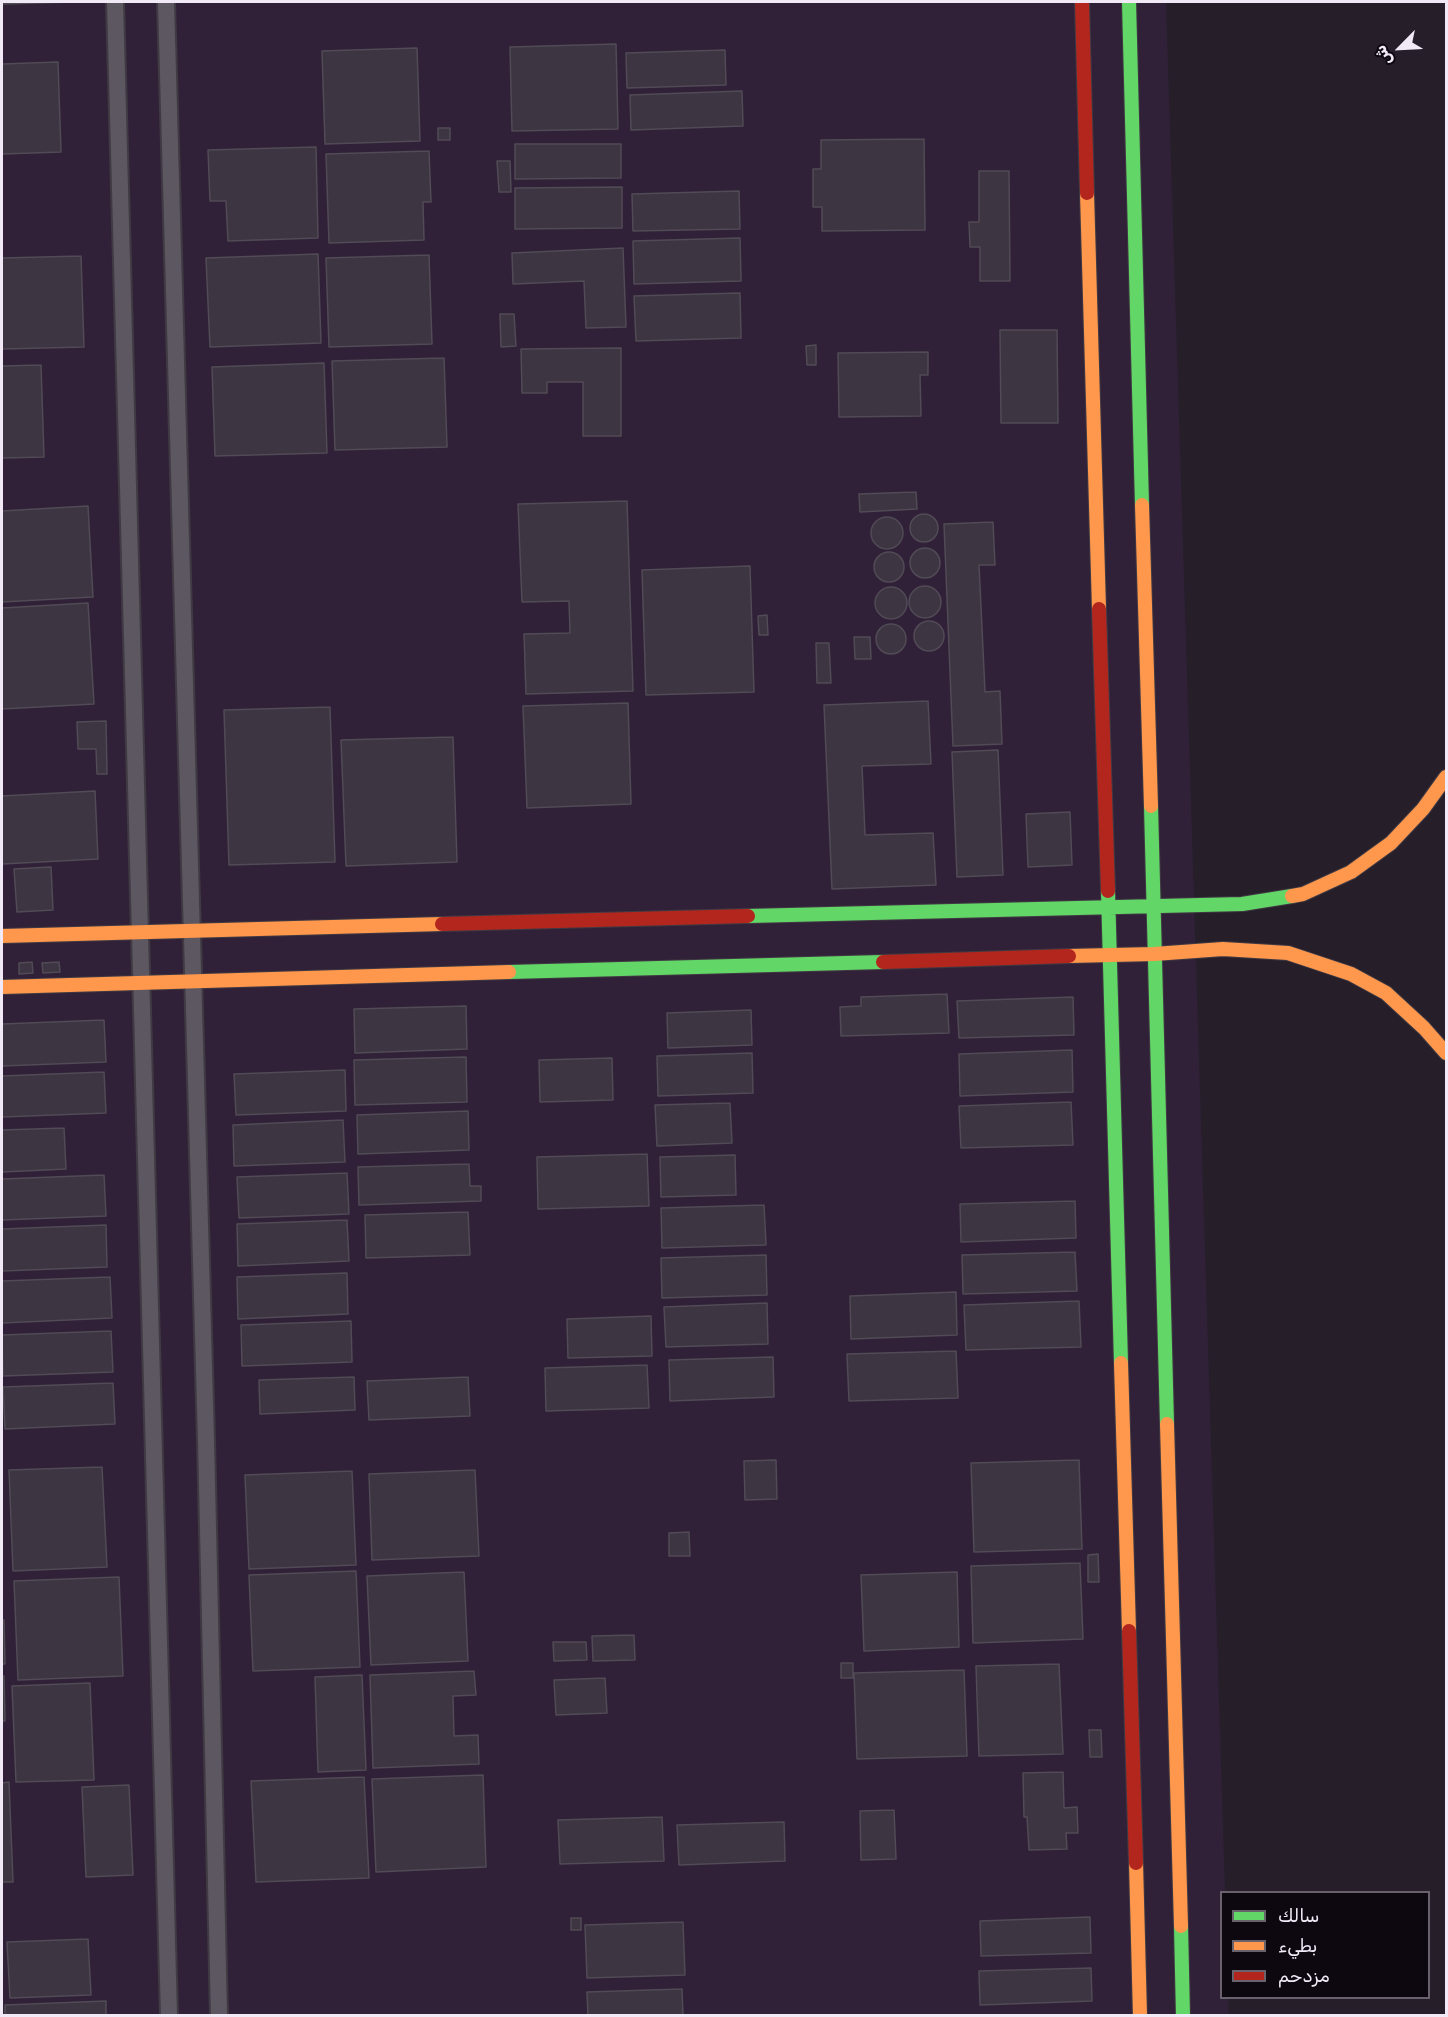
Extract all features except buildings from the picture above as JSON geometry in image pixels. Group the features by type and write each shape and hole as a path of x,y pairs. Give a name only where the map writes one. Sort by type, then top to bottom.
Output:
{"street":[{"path":"115,2 169,2016"},
{"path":"166,2 206,1440 219,2016"},
{"path":"1082,2 1140,2016"},
{"path":"1129,2 1183,2016"},
{"path":"2,936 1242,904 1303,894 1350,872 1391,843 1423,809 1446,777"},
{"path":"2,987 1154,954 1223,949 1288,953 1351,974 1386,993 1424,1028 1446,1053"}],"shaded area":[{"path":"2,2 1166,2 1225,1891 1220,1891 1220,1999 1228,1999 1229,2015 2,2016"}],"traffic: fast":[{"path":"1129,2 1142,505"},
{"path":"1151,806 1167,1424"},
{"path":"1108,891 1121,1363"},
{"path":"748,916 1242,904 1292,896"},
{"path":"509,972 883,962"},
{"path":"1181,1926 1183,2016"}],"traffic: slow":[{"path":"1087,193 1099,609"},
{"path":"1142,505 1151,806"},
{"path":"1292,896 1303,894 1351,872 1391,843 1423,809 1446,777"},
{"path":"2,936 442,924"},
{"path":"1069,956 1154,954 1223,949 1288,953 1351,974 1386,993 1424,1028 1446,1053"},
{"path":"2,987 509,972"},
{"path":"1121,1363 1129,1631"},
{"path":"1167,1424 1181,1926"},
{"path":"1136,1863 1140,2016"}],"traffic: jam":[{"path":"1082,2 1087,193"},
{"path":"1099,609 1108,891"},
{"path":"442,924 748,916"},
{"path":"883,962 1069,956"},
{"path":"1129,1631 1136,1863"}]}
